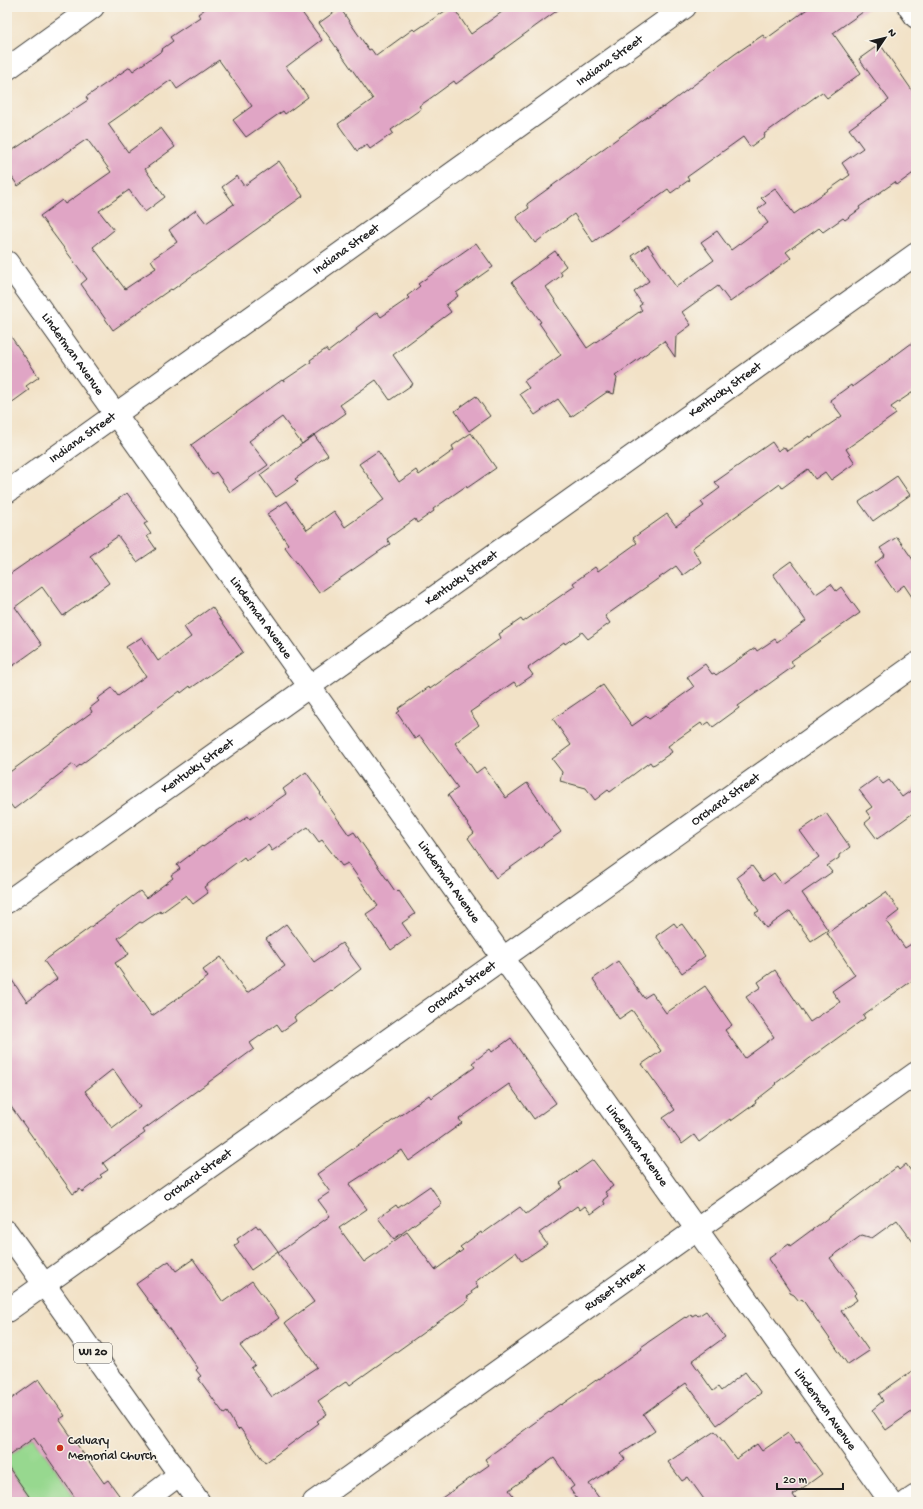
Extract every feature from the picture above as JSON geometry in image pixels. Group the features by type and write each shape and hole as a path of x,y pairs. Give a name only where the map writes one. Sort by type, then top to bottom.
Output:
{"street":[{"path":"7,69 93,7"},
{"name":"Indiana Street","path":"7,492 685,7"},
{"path":"909,7 916,17"},
{"name":"Kentucky Street","path":"7,902 916,254"},
{"name":"Linderman Avenue","path":"7,262 891,1502"},
{"name":"Orchard Street","path":"7,1312 916,664"},
{"name":"Russet Street","path":"314,1502 916,1073"},
{"name":"WI 20","path":"7,1232 199,1502"},
{"path":"143,1502 180,1474"},
{"path":"907,1502 916,1496"}],"green space":[{"path":"34,1438 78,1502 33,1502 7,1465 7,1457"}],"building":[{"path":"208,7 298,7 322,40 286,67 308,97 285,114 283,111 246,137 233,120 252,106 219,60 177,89 171,80 108,124 128,152 161,128 175,147 145,169 165,197 145,212 129,190 99,211 114,230 93,247 125,289 156,268 151,260 177,242 169,230 196,210 206,223 234,204 222,187 237,176 244,186 279,161 303,196 172,290 171,289 113,330 81,284 87,279 40,216 62,200 65,204 111,172 87,139 18,186 7,170 7,154 88,100 86,97 130,67 133,71 163,50 162,49 173,41 170,37 200,17 198,14"},
{"path":"453,7 471,34 509,7 562,7 456,84 454,81 419,106 421,109 391,130 393,133 370,149 367,145 357,151 338,124 373,99 319,23 340,8 369,50 371,49 376,56 413,29 415,31"},
{"path":"810,7 870,7 833,33 861,73 827,98 822,92 764,134 765,136 750,147 743,137 687,177 689,180 671,193 668,189 593,242 574,214 535,243 516,217 529,208 527,204 647,117 662,107 663,108 735,54 763,35 766,39"},
{"path":"880,44 916,96 916,171 897,185 895,182 859,207 860,209 845,220 843,218 823,232 819,228 786,252 791,258 730,302 718,286 682,312 691,325 676,336 675,357 664,341 615,376 617,378 614,394 607,392 571,417 558,399 535,415 520,394 529,388 524,381 561,355 539,323 541,322 512,282 555,251 566,266 560,271 562,275 546,287 587,348 642,310 639,306 642,304 634,292 649,281 632,256 648,245 676,287 714,260 701,242 717,231 731,250 768,223 758,209 766,203 761,198 775,188 794,214 850,175 842,163 863,148 849,129 889,100 859,59"},
{"path":"476,243 493,267 456,293 458,296 446,305 451,312 393,355 413,384 390,400 376,380 340,405 346,413 302,444 282,417 249,441 268,465 230,492 216,472 212,475 191,445 282,380 283,381 311,362 310,360 326,349 328,352 357,330 356,328 377,312 381,317 409,298 407,296 420,286 418,284"},
{"path":"7,331 39,377 26,386 29,390 7,406"},
{"path":"916,340 916,390 891,407 896,414 846,449 855,463 831,480 825,472 815,479 808,469 782,488 780,484 692,548 701,562 683,575 676,566 605,616 610,623 588,639 582,632 565,644 564,642 528,668 533,675 517,686 514,682 470,712 479,725 455,743 476,773 484,767 506,798 527,783 561,832 496,878 468,838 474,833 448,795 458,788 420,736 415,739 397,713 400,711 398,709 429,687 430,689 501,638 499,634 521,619 523,622 575,586 573,583 595,567 598,571 637,543 633,538 667,514 676,526 704,506 701,502 720,488 715,482 772,442 778,451 784,447 787,451 809,436 810,438 842,416 830,400 851,385 852,387"},
{"path":"476,396 490,416 469,431 455,411"},
{"path":"471,433 496,468 467,488 466,486 433,509 434,511 417,523 415,519 387,539 390,544 319,593 285,547 288,544 267,514 287,501 307,530 334,511 345,527 385,499 359,464 378,451 399,482 416,470 419,475 454,450 452,446"},
{"path":"314,435 328,455 295,479 298,482 276,497 260,475"},
{"path":"897,476 910,495 873,521 859,502"},
{"path":"127,493 148,522 144,524 151,534 147,536 156,549 137,562 118,536 90,556 109,583 63,616 42,587 15,607 42,645 7,670 7,576"},
{"path":"897,537 916,564 916,603 904,585 895,592 875,563 885,555 880,548"},
{"path":"791,561 816,594 831,584 836,591 841,587 860,613 791,661 794,666 738,706 739,708 713,727 709,722 703,726 701,723 668,746 672,752 655,764 652,765 650,762 610,792 608,790 595,800 586,788 560,781 562,772 552,759 571,745 553,719 603,685 632,726 646,716 649,719 694,687 687,677 705,664 712,674 714,673 716,675 755,648 757,651 775,639 777,642 806,621 773,574"},
{"path":"212,607 243,652 191,688 190,686 181,693 180,691 76,768 73,764 14,809 7,800 7,774 92,712 90,708 99,701 97,699 112,688 118,696 146,676 126,647 142,637 158,661 191,637 184,627"},
{"path":"306,772 349,835 354,832 395,891 399,891 415,914 402,923 411,936 391,950 366,914 378,906 348,863 342,866 322,840 319,842 308,827 272,851 268,845 246,860 244,857 204,887 208,893 193,904 186,895 161,913 160,911 142,923 140,922 118,938 129,954 115,963 152,1016 208,977 203,970 221,957 247,993 285,966 266,939 286,924 314,962 342,943 361,969 294,1017 296,1021 282,1031 277,1024 250,1043 254,1049 143,1130 145,1133 103,1163 108,1170 100,1175 102,1177 82,1192 80,1189 73,1194 7,1101 7,973 27,1002 57,979 44,961 140,891 146,898 173,878 171,875 180,869 177,865 202,846 203,847 248,816 250,819 286,794 283,789","holes":["113,1069 140,1107 112,1128 85,1091"]},
{"path":"877,777 883,784 889,780 902,797 916,787 916,811 877,839 865,823 871,818 866,811 872,807 859,790"},
{"path":"826,813 850,847 839,855 839,858 827,866 832,872 802,893 828,930 811,941 790,911 766,928 755,913 759,911 737,877 752,866 763,881 774,873 782,884 819,857 800,831"},
{"path":"886,892 899,911 886,921 905,948 916,941 916,978 863,1015 865,1018 776,1083 777,1084 755,1101 756,1103 731,1121 730,1119 699,1142 694,1135 682,1144 663,1118 675,1110 642,1064 661,1051 632,1010 619,1019 593,979 618,961 644,998 652,993 666,1013 705,986 732,1025 725,1030 745,1058 774,1037 746,997 761,987 758,982 775,970 810,1022 840,1002 832,991 855,975 827,933"},
{"path":"674,923 677,927 682,924 705,956 682,973 656,936"},
{"path":"511,1038 556,1103 534,1119 509,1084 459,1119 462,1123 409,1161 402,1150 349,1184 367,1209 339,1228 364,1262 407,1232 435,1270 463,1250 460,1247 481,1232 482,1234 520,1207 526,1214 563,1187 560,1183 593,1160 613,1186 605,1192 608,1196 603,1200 605,1204 591,1214 585,1206 580,1210 577,1206 539,1233 547,1244 522,1261 516,1252 475,1282 478,1287 467,1297 469,1300 350,1385 347,1381 318,1401 327,1414 317,1421 319,1423 265,1463 240,1428 238,1430 227,1412 224,1414 198,1378 201,1376 196,1370 198,1368 136,1284 169,1261 176,1271 193,1259 223,1302 252,1281 279,1318 240,1346 255,1365 251,1368 272,1397 317,1367 285,1323 314,1302 278,1253 330,1216 318,1200 330,1192 317,1174 429,1095 431,1098 475,1067 472,1063 490,1049 492,1052"},
{"path":"906,1164 916,1178 916,1246 897,1220 872,1238 862,1235 830,1258 856,1293 854,1295 857,1300 841,1311 869,1351 848,1365 802,1299 799,1301 790,1293 768,1259 789,1244 790,1246 897,1167 899,1170"},
{"path":"430,1186 442,1204 394,1239 378,1218 396,1205 398,1208"},
{"path":"256,1225 258,1228 260,1227 278,1251 251,1270 234,1246 239,1242 237,1239"},
{"path":"706,1311 725,1337 692,1361 713,1391 718,1387 721,1391 745,1372 761,1393 717,1425 686,1383 643,1414 655,1431 621,1454 625,1459 589,1484 602,1502 579,1502 570,1489 574,1486 554,1458 509,1490 518,1502 436,1502 489,1465 485,1459 560,1404 561,1405 599,1379 642,1349 641,1347 685,1317 686,1318 691,1314 692,1316 696,1314 698,1316"},
{"path":"916,1368 916,1409 886,1430 872,1410 883,1401 879,1394"},
{"name":"Calvary Memorial Church","path":"39,1379 65,1416 59,1419 104,1483 108,1480 124,1502 78,1502 34,1438 7,1457 7,1402"},
{"path":"715,1431 736,1459 757,1444 762,1451 788,1433 796,1444 799,1442 822,1474 793,1495 798,1502 706,1502 688,1477 682,1481 668,1462"},
{"path":"7,1465 33,1502 7,1502"}],"place":[{"name":"Calvary Memorial Church","path":"60,1448"}]}
